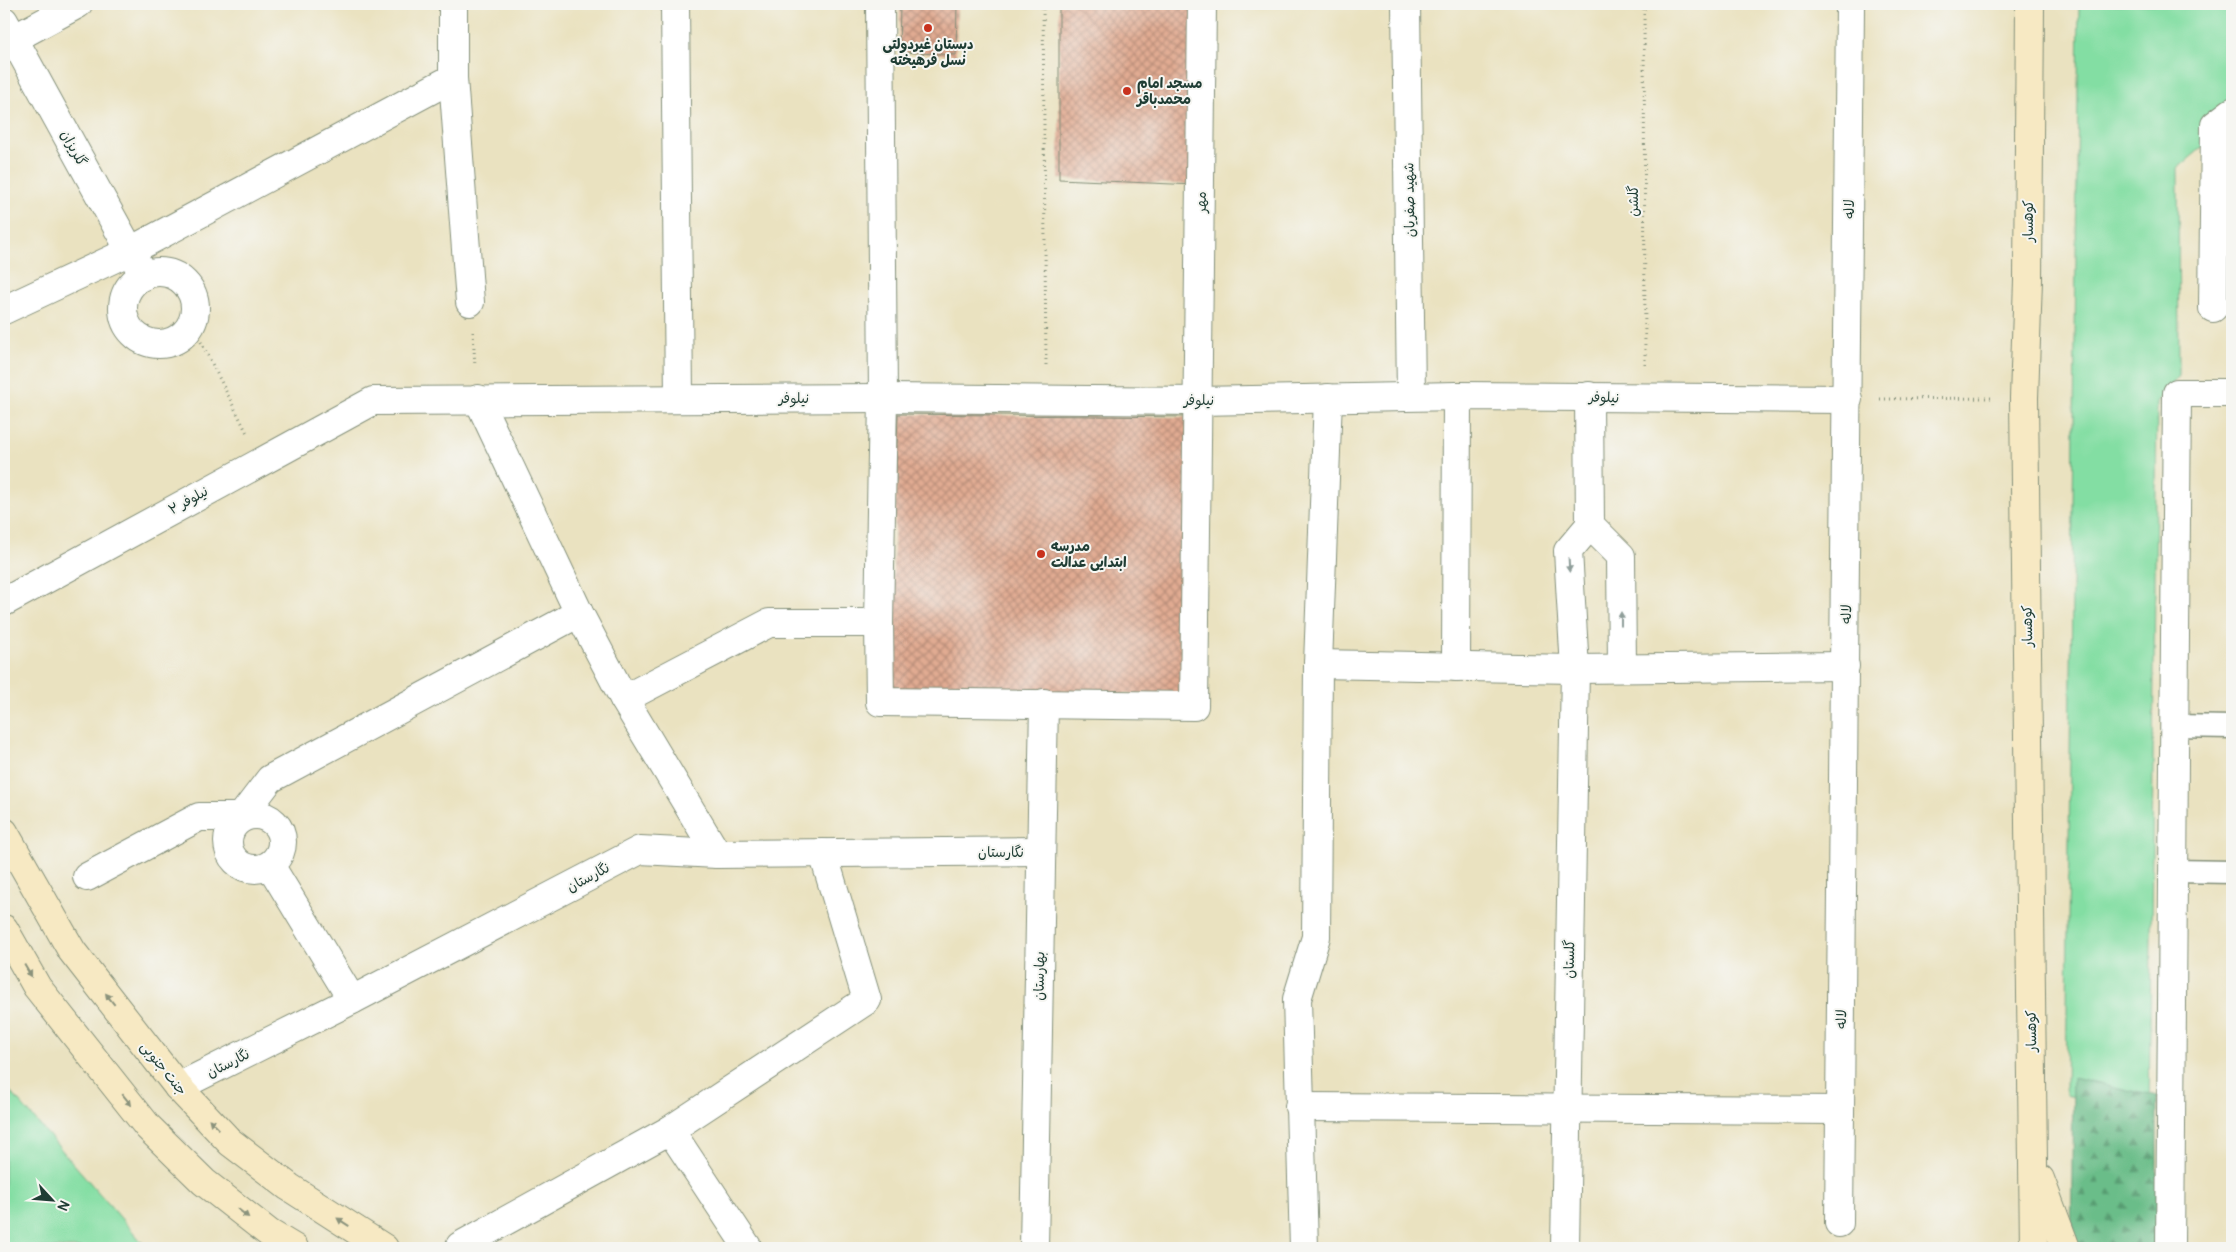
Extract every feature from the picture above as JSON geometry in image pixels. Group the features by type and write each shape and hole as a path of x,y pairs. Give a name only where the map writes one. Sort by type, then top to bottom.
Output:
{"main road":[{"name":"کوهسار","path":"2030,4 2028,280 2024,398 2034,1248"},
{"name":"جنت جنوبی","path":"4,832 72,951 178,1088 230,1142 289,1187 384,1248"},
{"path":"4,929 37,987 148,1126 204,1182 269,1233 294,1248"},
{"path":"2032,1157 2066,1248"}],"street":[{"path":"7,34 78,4"},
{"path":"453,4 453,78 470,302"},
{"path":"675,4 679,398"},
{"path":"880,4 883,398 879,623 880,702 1044,703"},
{"name":"مهر","path":"1044,703 1194,706 1199,401 1202,4"},
{"name":"شهید صفریان","path":"1406,4 1411,396"},
{"name":"لاله","path":"1839,1223 1848,399 1850,4"},
{"name":"گلریزان","path":"7,34 144,276"},
{"path":"4,310 130,251 453,78"},
{"path":"2213,308 2215,125 2232,112"},
{"path":"157,271 175,274 190,287 196,305 192,324 180,338 162,344 143,340 129,328 123,310 126,292 139,277 157,271"},
{"path":"2170,1248 2177,393 2232,393"},
{"name":"نیلوفر","path":"373,401 883,398 1199,401 1411,396 1848,399"},
{"path":"1456,667 1457,396"},
{"path":"1589,396 1590,525 1621,556 1622,668"},
{"path":"1304,1248 1297,999 1316,937 1318,664 1328,398"},
{"path":"478,399 579,613 624,699 717,854"},
{"name":"نیلوفر ۲","path":"4,602 261,460 373,401"},
{"name":"گلستان","path":"1565,1248 1574,669 1568,551 1590,525"},
{"path":"88,877 199,817 241,817 258,814 272,821 282,836 281,851 270,865 254,871 240,865 229,852 227,834 241,817 270,779 579,613"},
{"path":"624,699 770,623 879,623"},
{"path":"1318,664 1574,669 1845,666"},
{"name":"بهارستان","path":"1034,1248 1044,703"},
{"name":"نگارستان","path":"178,1088 640,850 717,854 1041,851"},
{"path":"460,1246 670,1130 867,1000 823,853"},
{"path":"270,865 352,1000"},
{"path":"1299,1107 1840,1110"},
{"path":"670,1130 748,1248"}],"lane":[{"path":"2174,726 2232,727"},
{"path":"2172,871 2232,872"}],"path":[{"path":"1043,4 1046,400"},
{"name":"گلشن","path":"1644,4 1645,398"},
{"path":"470,302 478,399"},
{"path":"192,324 261,460"},
{"path":"1848,399 2024,398"}],"green space":[{"path":"2079,4 2232,4 2232,122 2178,168 2179,376 2157,402 2149,1116 2066,1095"},
{"path":"2073,1077 2157,1097 2157,1248 2071,1248"},
{"path":"4,1084 147,1248 4,1248"}],"building":[{"name":"دبستان غیردولتی نسل فرهیخته","path":"900,4 957,4 956,55 899,52"},
{"name":"مسجد امام محمدباقر","path":"1059,4 1196,4 1195,185 1059,179"},
{"name":"مدرسه ابتدایی عدالت","path":"898,414 1188,417 1187,695 889,691"}],"place":[{"name":"دبستان غیردولتی نسل فرهیخته","path":"928,28"},
{"name":"مسجد امام محمدباقر","path":"1127,91"},
{"name":"مدرسه ابتدایی عدالت","path":"1041,554"}]}
